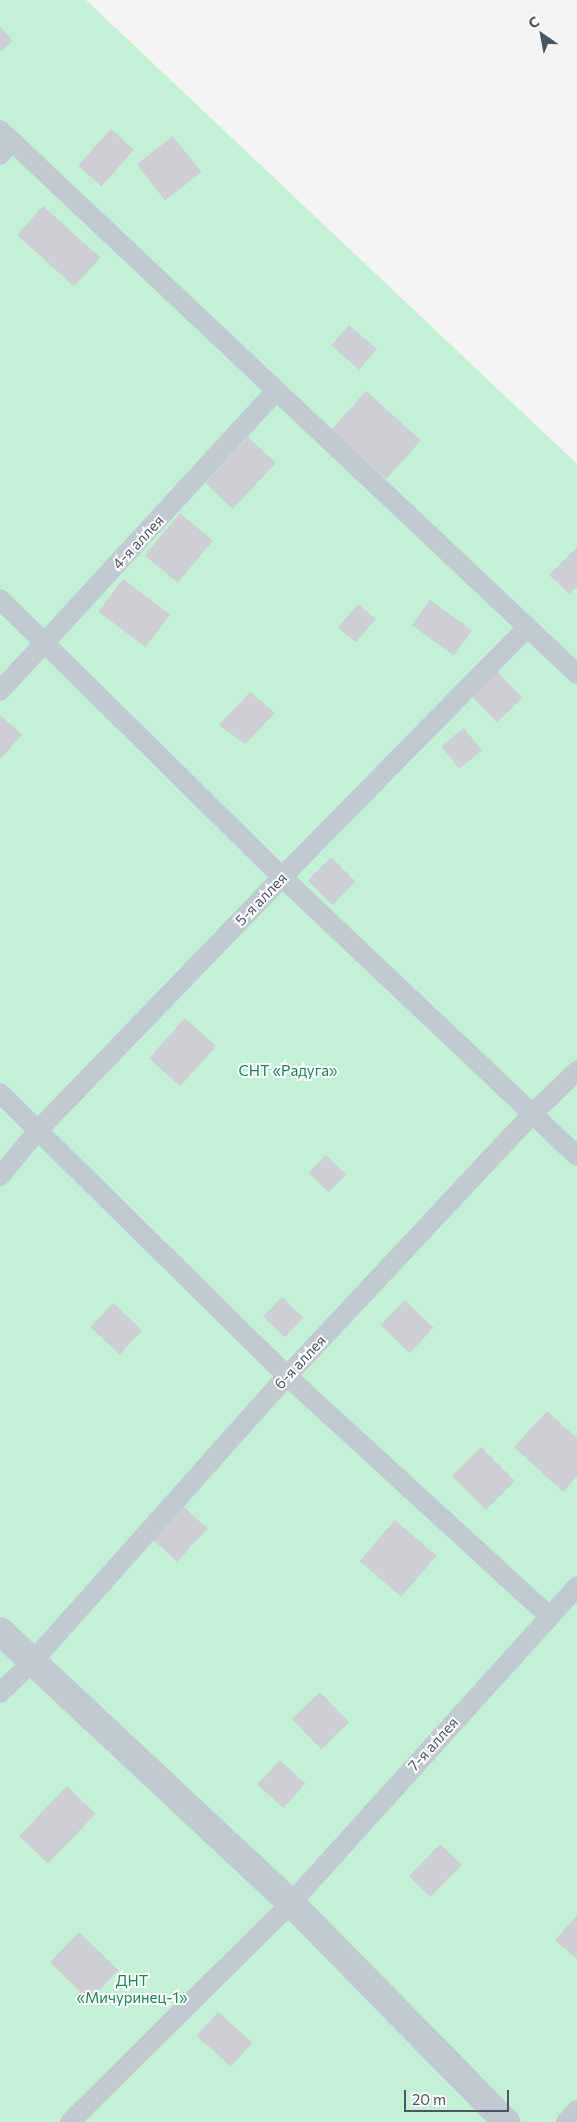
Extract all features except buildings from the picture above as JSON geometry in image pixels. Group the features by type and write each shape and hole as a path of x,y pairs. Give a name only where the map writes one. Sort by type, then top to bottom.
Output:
{"street":[{"path":"0,1631 291,1904 506,2122"}],"lane":[{"path":"4,142 577,674"},
{"name":"4-я аллея","path":"0,690 46,643 275,392"},
{"path":"0,599 282,877 531,1115 577,1156"},
{"name":"5-я аллея","path":"0,1176 40,1128 282,877 527,628"},
{"name":"6-я аллея","path":"0,1693 32,1662 287,1376 531,1115 577,1071"},
{"path":"0,1093 40,1128 287,1376 548,1615"},
{"name":"7-я аллея","path":"70,2122 291,1904 548,1615 577,1586"},
{"path":"566,2122 577,2110"}],"green space":[{"name":"СНТ «Радуга»","path":"0,0 86,0 577,464 577,2122 0,2122"}],"park label":[{"name":"ДНТ «Мичуринец-1»","path":"132,1988"}]}
